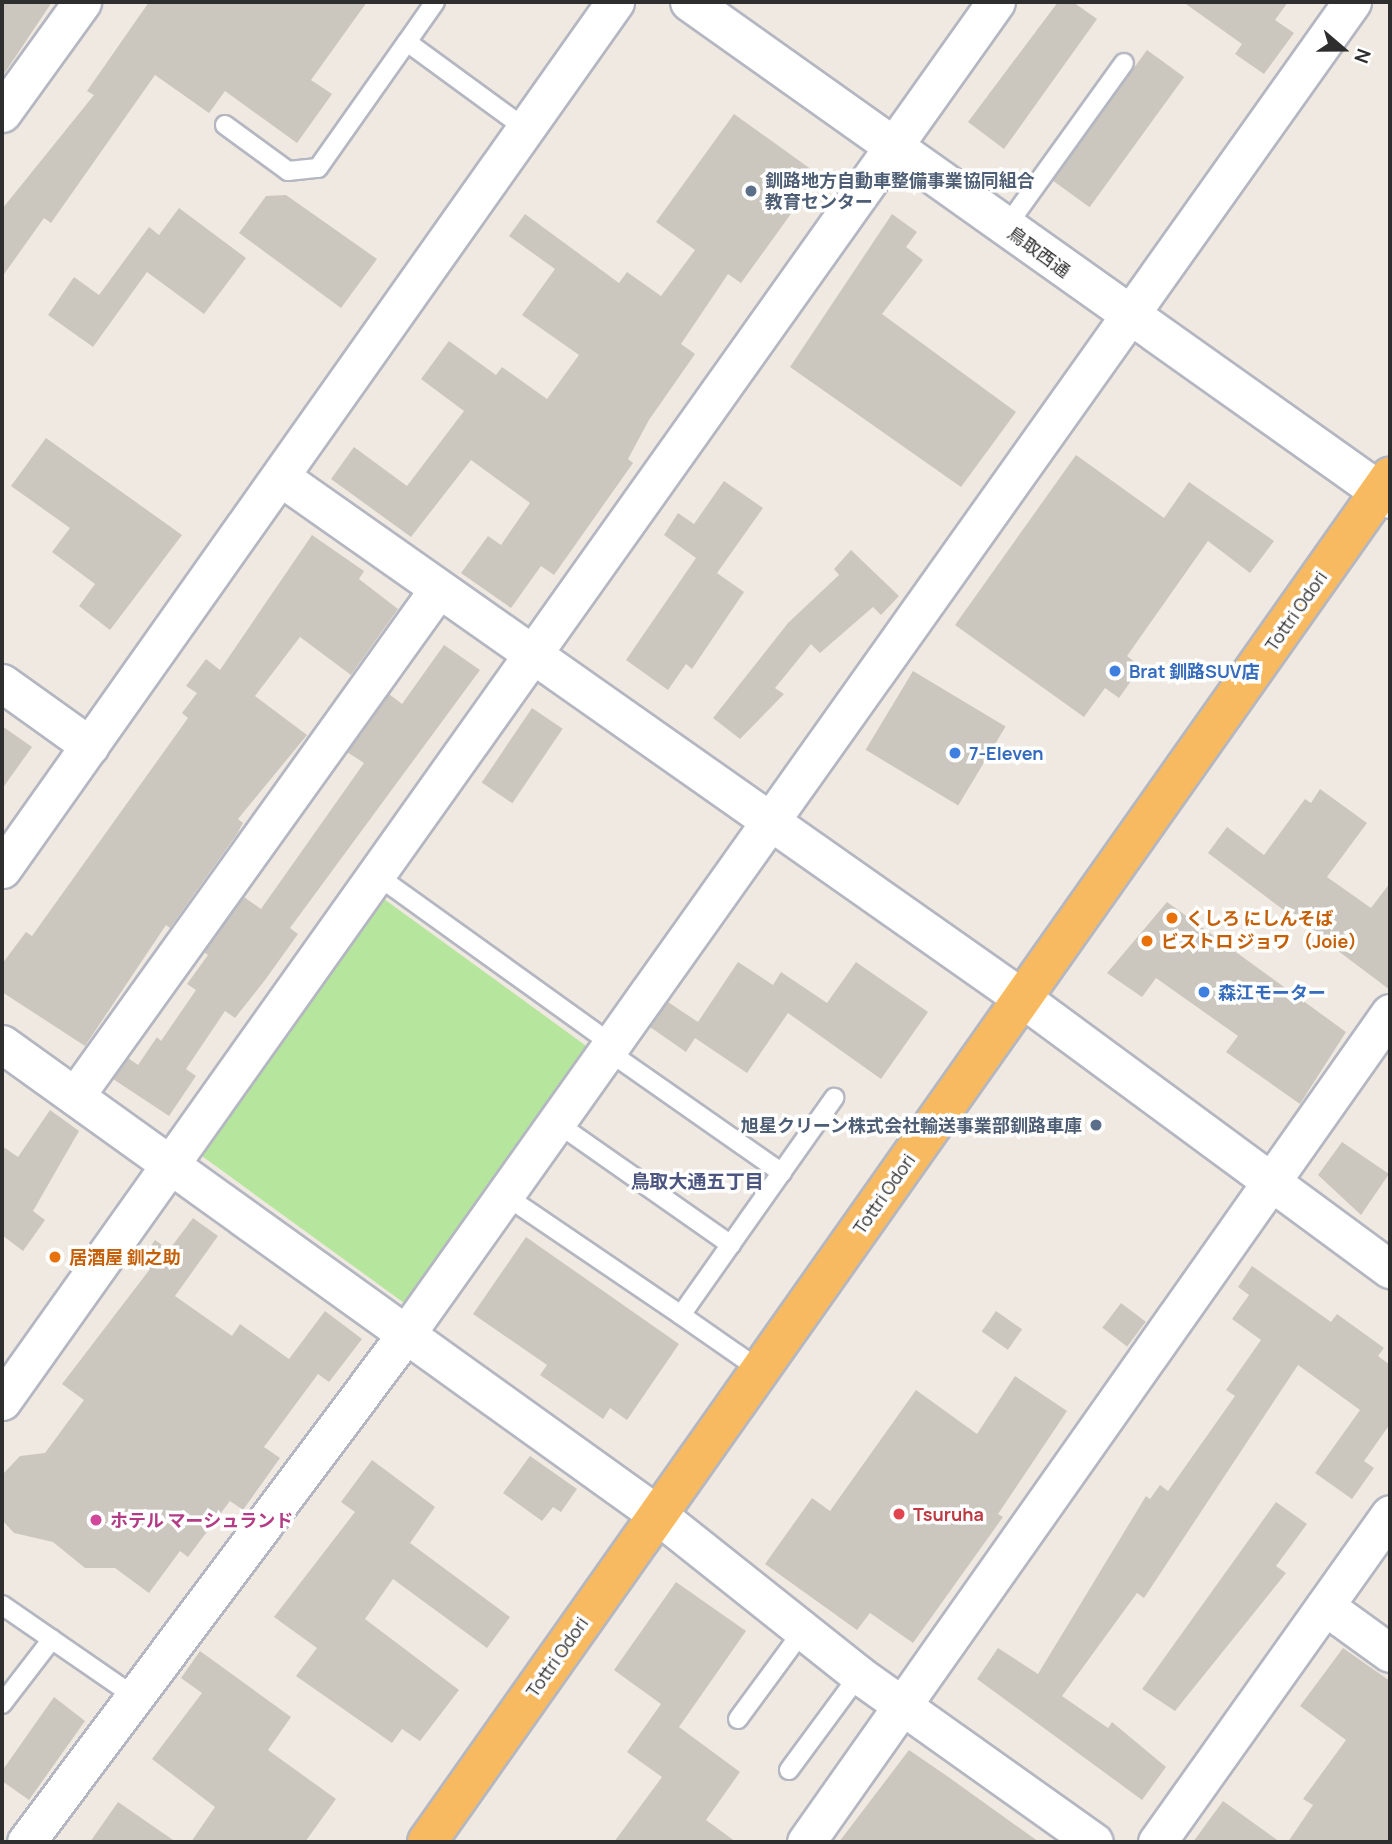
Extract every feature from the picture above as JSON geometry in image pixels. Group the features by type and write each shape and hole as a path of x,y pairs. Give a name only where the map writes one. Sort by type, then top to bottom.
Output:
{"highway":[{"name":"Tottri Odori","path":"426,1842 1022,998 1387,489"}],"street":[{"path":"2,113 82,2"},
{"path":"2,869 282,478 615,2"},
{"name":"鳥取西通","path":"690,2 893,144 1127,316 1387,489"},
{"path":"2,1401 996,2"},
{"path":"26,1842 405,1334 766,821 1352,2"},
{"path":"282,478 437,591 1022,998 1390,1269"},
{"path":"75,1096 437,591"},
{"path":"2,683 90,746"},
{"path":"806,1842 1390,1013"},
{"path":"2,1044 171,1161 657,1515 859,1675 1094,1842"},
{"path":"1157,1842 1390,1514"},
{"path":"1325,1606 1390,1653"}],"lane":[{"path":"225,125 288,171 318,168 435,2"},
{"path":"407,42 526,129"},
{"path":"1006,227 1124,63"},
{"path":"375,874 782,1173"},
{"path":"681,1315 834,1098"},
{"path":"554,1121 731,1245"},
{"path":"503,1195 760,1370"},
{"path":"2,1605 134,1696"},
{"path":"738,1718 802,1632"},
{"path":"2,1704 52,1639"},
{"path":"789,1770 859,1675"}],"green space":[{"path":"384,899 590,1049 405,1304 199,1154"}],"building":[{"path":"2,2 52,2 2,77"},
{"path":"149,2 367,2 311,80 332,94 297,143 225,91 209,113 155,75 51,223 44,218 2,277 2,209 94,95 87,91"},
{"path":"1058,2 1073,2 1097,19 1004,149 968,122"},
{"path":"1183,2 1288,2 1275,20 1294,33 1264,74 1235,54 1242,44"},
{"path":"1147,50 1184,77 1090,207 1052,180"},
{"path":"734,114 819,175 741,283 728,274 681,344 695,354 649,420 628,459 633,463 554,575 541,566 511,608 461,573 488,536 501,545 530,503 471,460 411,537 331,479 354,447 407,486 464,411 421,379 449,341 496,375 502,367 547,399 579,355 522,315 555,269 509,236 525,214 619,283 627,272 661,296 695,250 656,222"},
{"path":"286,195 377,259 341,308 239,233 266,196"},
{"path":"179,208 246,258 204,314 147,272 93,347 48,315 74,277 99,295 149,227 159,235"},
{"path":"892,214 917,232 906,247 923,260 882,314 1016,412 961,487 790,367"},
{"path":"46,438 182,535 110,630 79,606 95,584 52,552 70,528 11,486"},
{"path":"1076,455 1164,518 1189,482 1274,541 1250,573 1208,541 1127,656 1141,667 1119,698 1105,688 1084,717 955,625"},
{"path":"724,481 763,508 717,573 744,592 692,669 686,664 668,690 626,660 696,558 664,535 678,513 694,524"},
{"path":"312,535 364,571 359,579 398,609 351,675 300,637 255,696 307,735 238,819 243,823 237,834 170,928 166,925 85,1046 2,992 2,964 26,932 32,936 188,718 182,713 197,693 186,686 206,659 220,670"},
{"path":"851,550 899,596 881,615 873,607 820,653 811,644 775,688 784,694 740,739 713,718 788,623 839,575 834,569"},
{"path":"444,645 480,670 290,928 298,934 265,980 235,1018 225,1011 186,1069 196,1076 169,1116 113,1079 128,1058 138,1065 157,1037 161,1041 196,990 187,984 208,955 204,952 244,897 261,909 364,763 347,752 389,694 402,704"},
{"path":"913,671 1006,727 958,805 866,750"},
{"path":"532,708 563,729 512,803 482,783"},
{"path":"2,726 32,747 2,789"},
{"path":"1320,789 1367,823 1327,877 1371,908 1390,883 1390,990 1208,853 1227,827 1264,855 1305,799 1311,803"},
{"path":"1167,902 1346,1032 1300,1104 1226,1052 1238,1036 1156,978 1142,997 1107,973"},
{"path":"738,962 773,985 781,972 827,1003 856,962 928,1012 881,1079 788,1013 747,1073 695,1038 686,1052 650,1027 668,1002 698,1022"},
{"path":"50,1110 79,1131 33,1211 45,1220 23,1251 2,1235 2,1146 18,1157"},
{"path":"1342,1142 1389,1174 1361,1215 1318,1175"},
{"path":"193,1218 218,1236 175,1296 232,1336 240,1324 289,1359 325,1311 362,1339 329,1382 318,1374 264,1447 280,1458 243,1510 230,1501 188,1557 180,1551 149,1593 115,1568 85,1568 53,1542 14,1533 2,1520 2,1475 20,1456 45,1453 84,1400 62,1384 150,1269 140,1262 155,1240 169,1250"},
{"path":"526,1237 679,1344 627,1420 610,1408 603,1419 540,1375 547,1365 473,1314"},
{"path":"1252,1266 1331,1322 1337,1314 1384,1348 1378,1356 1390,1365 1390,1424 1364,1461 1374,1468 1352,1499 1315,1473 1360,1410 1298,1365 1144,1598 1137,1593 1062,1696 1108,1728 1112,1722 1166,1767 1142,1800 977,1679 998,1648 1038,1674 1146,1496 1150,1499 1160,1485 1168,1491 1235,1396 1226,1390 1261,1340 1232,1319 1249,1295 1238,1287"},
{"path":"1121,1303 1146,1322 1127,1346 1102,1328"},
{"path":"996,1311 1022,1329 1008,1350 982,1331"},
{"name":"Tsuruha","path":"1015,1376 1067,1411 998,1514 1003,1517 913,1643 870,1613 857,1630 765,1564 812,1498 830,1511 916,1390 977,1434"},
{"path":"530,1456 577,1489 561,1512 553,1507 542,1521 503,1493"},
{"path":"372,1460 435,1507 410,1543 510,1617 487,1648 393,1579 365,1619 459,1690 420,1741 402,1729 392,1743 296,1676 317,1648 274,1617 355,1512 341,1502"},
{"path":"1276,1502 1307,1524 1276,1566 1286,1573 1175,1711 1142,1689"},
{"path":"676,1582 746,1631 679,1727 740,1772 706,1820 736,1842 614,1842 662,1777 627,1752 661,1704 614,1670"},
{"path":"1343,1648 1390,1681 1390,1842 1288,1842 1313,1805 1303,1799 1346,1740 1300,1706"},
{"path":"200,1651 291,1717 268,1750 336,1799 305,1842 191,1842 215,1807 152,1759 202,1693 181,1678"},
{"path":"54,1697 85,1721 29,1800 2,1781 2,1771"},
{"path":"909,1750 947,1776 1039,1842 839,1842"},
{"path":"1223,1801 1280,1842 1193,1842"},
{"path":"118,1802 176,1842 90,1842"}],"place":[{"name":"釧路地方自動車整備事業協同組合 教育センター","path":"751,191"},
{"name":"Brat 釧路SUV店","path":"1115,671"},
{"name":"7-Eleven","path":"955,753"},
{"name":"くしろ にしんそば","path":"1172,918"},
{"name":"ビストロ ジョワ （Joie）","path":"1147,941"},
{"name":"森江モーター","path":"1204,992"},
{"name":"旭星クリーン株式会社輸送事業部釧路車庫","path":"1096,1125"},
{"name":"居酒屋 釧之助","path":"55,1257"},
{"name":"Tsuruha","path":"899,1514"},
{"name":"ホテル マーシュランド","path":"96,1520"}],"district":[{"name":"鳥取大通五丁目","path":"697,1182"}]}
